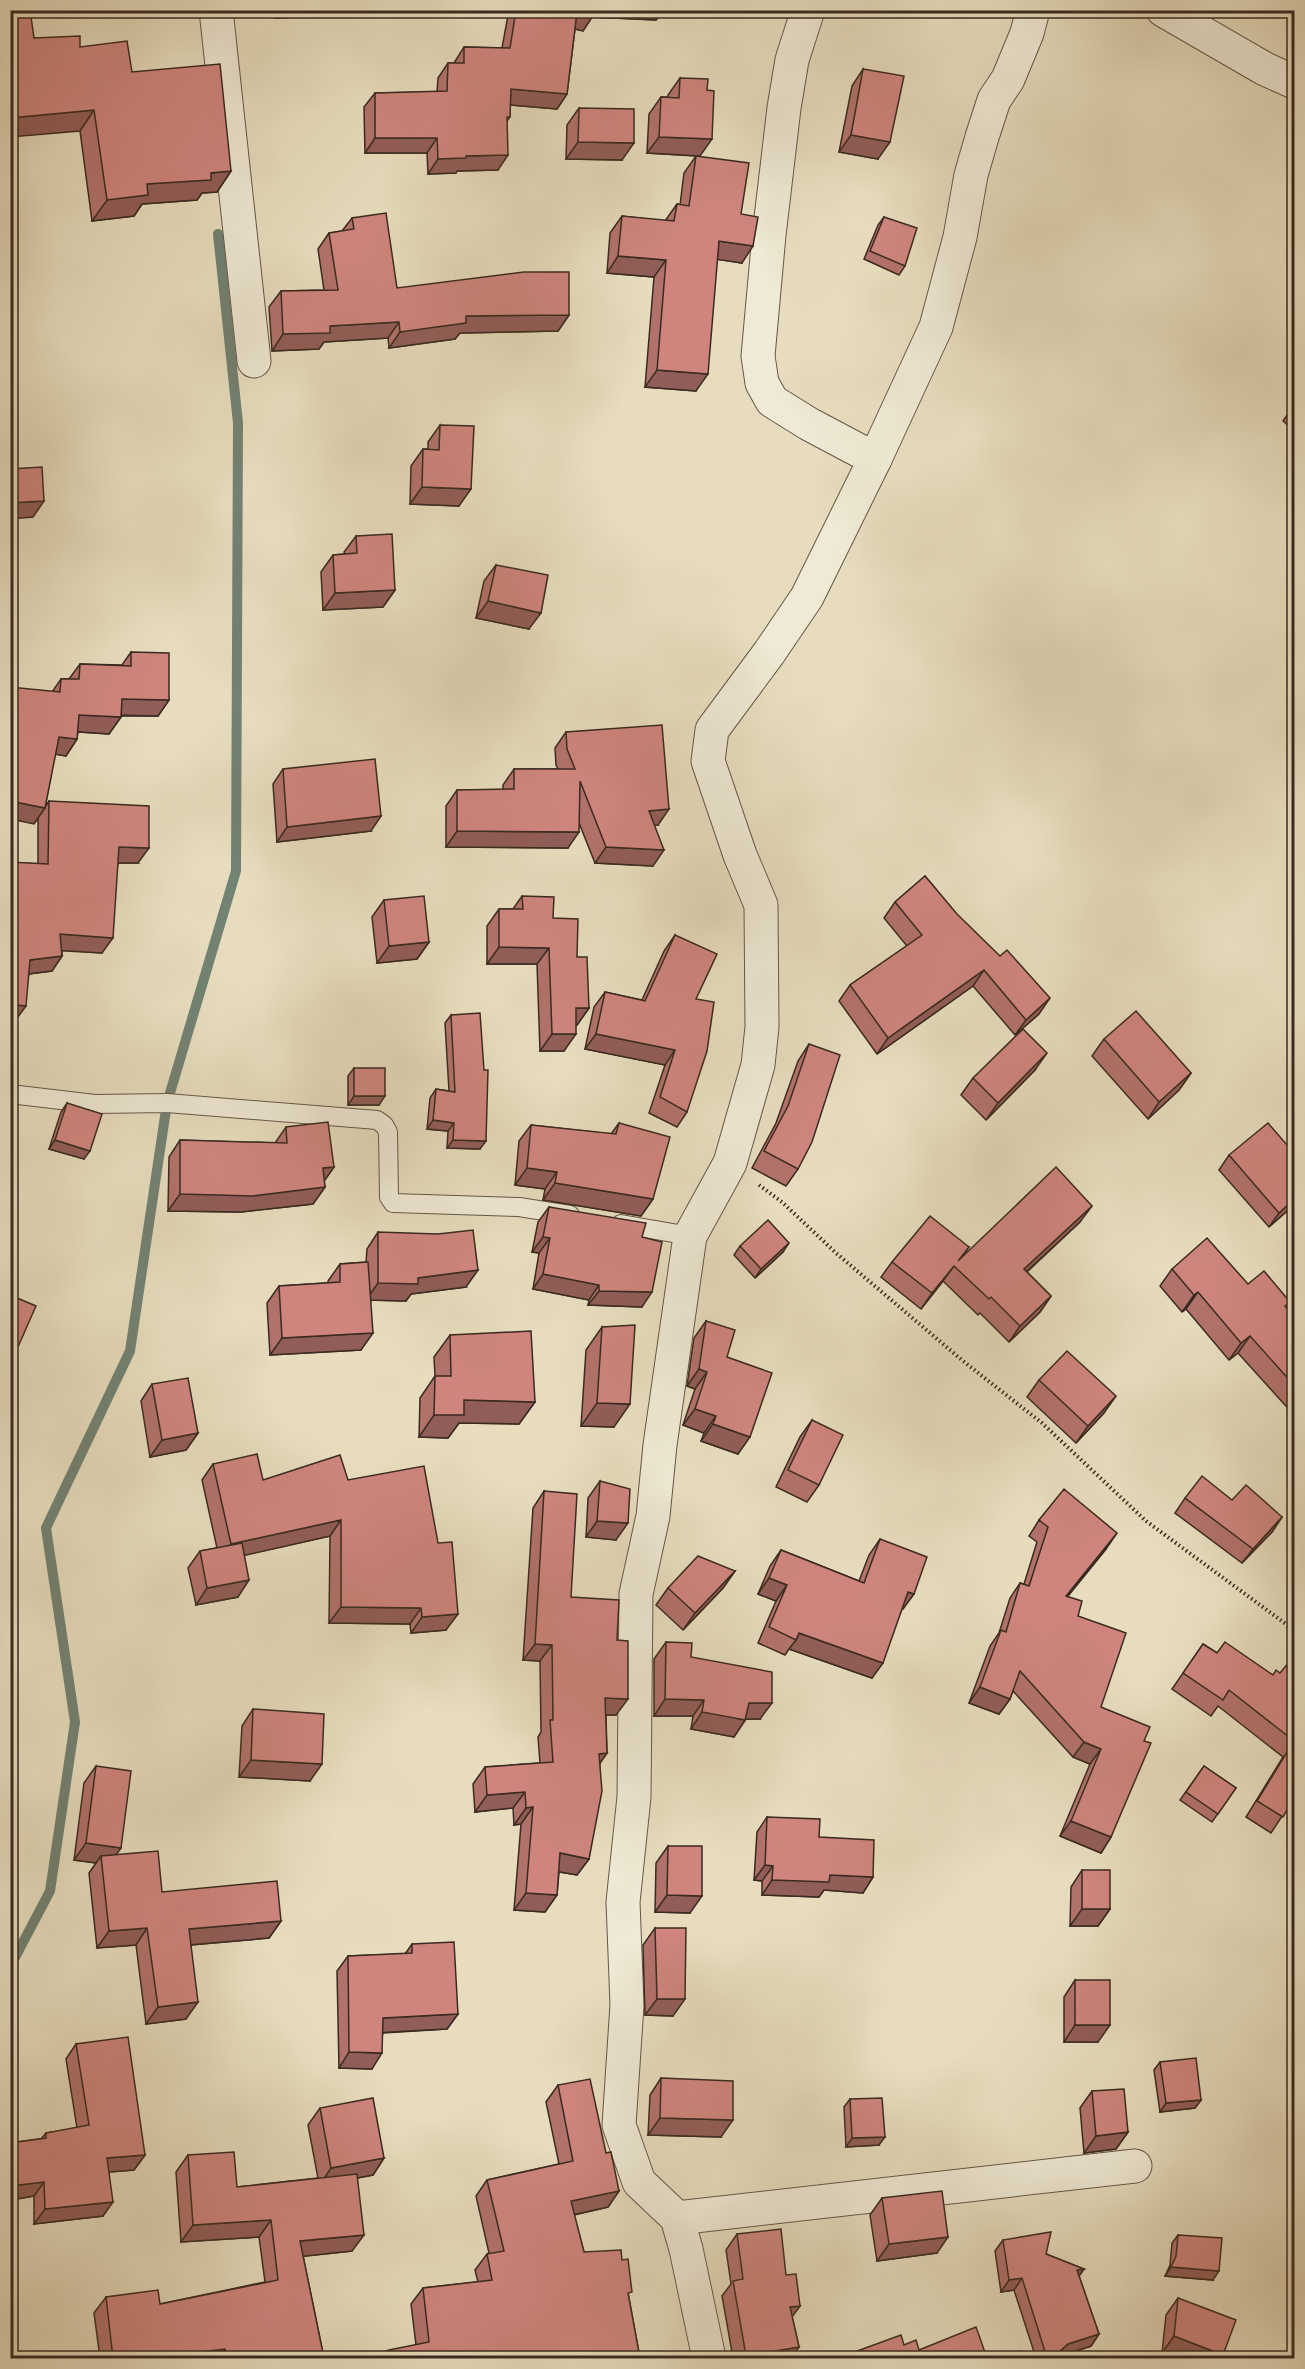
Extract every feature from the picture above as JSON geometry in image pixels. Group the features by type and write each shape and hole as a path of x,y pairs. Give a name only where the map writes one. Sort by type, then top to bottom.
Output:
{"street":[{"path":"216,10 254,361"},
{"path":"808,10 792,60 784,108 758,356 762,383 772,401 808,424 875,459"},
{"path":"709,2358 686,2249 677,2218 639,2182 619,2125 627,2005 623,1902 634,1797 636,1594 652,1516 690,1236 730,1163 758,1065 762,1027 761,905 740,855 708,761 712,730 807,597 875,459 936,327 960,237 971,175 982,137 994,100 1008,79 1027,33 1033,10"},
{"path":"1163,10 1265,69 1294,82"},
{"path":"677,2218 1136,2166"}],"lane":[{"path":"10,1094 95,1104 166,1103 377,1120 388,1132 389,1197 393,1203 519,1207 690,1236"}],"path":[{"path":"730,1163 782,1203 836,1253 963,1361 1042,1423 1146,1521 1294,1630"}],"building":[{"path":"10,10 30,10 34,38 80,36 80,47 127,41 132,72 220,64 231,171 211,173 211,180 147,184 148,195 107,200 94,110 10,118"},
{"path":"516,10 594,10 593,16 577,12 567,94 511,89 510,117 507,117 508,155 438,159 437,138 375,138 375,93 447,91 448,63 464,63 464,47 510,48"},
{"path":"863,69 904,76 890,142 851,135"},
{"path":"680,78 708,79 707,90 714,91 712,139 659,137 661,97 679,98"},
{"path":"579,108 634,109 634,143 578,142"},
{"path":"696,156 749,163 741,214 758,217 753,246 719,241 708,374 657,370 666,260 618,256 622,216 674,221 677,204 689,206"},
{"path":"386,213 397,288 524,272 569,272 569,315 466,316 466,323 400,332 399,322 330,326 330,333 283,334 281,291 338,290 329,233 354,229 352,218"},
{"path":"884,217 917,228 905,266 870,251"},
{"path":"440,425 474,426 471,489 422,487 423,449 439,450"},
{"path":"42,467 44,501 10,503 10,469"},
{"path":"392,534 395,590 335,593 333,555 357,553 356,536"},
{"path":"496,565 548,575 541,613 488,601"},
{"path":"131,652 169,653 169,700 122,699 121,717 79,715 77,739 59,737 45,808 10,801 10,687 60,692 61,679 79,679 80,664 131,666"},
{"path":"662,725 669,809 649,811 664,850 606,847 580,781 579,832 457,831 457,790 514,789 514,769 575,769 567,749 566,732"},
{"path":"375,759 381,816 287,827 283,769"},
{"path":"49,801 149,806 149,848 119,847 113,938 60,934 62,956 30,960 26,1006 10,1004 10,862 48,864"},
{"path":"925,876 957,914 1000,956 1007,950 1050,998 1026,1020 984,970 888,1038 850,985 922,935 895,902"},
{"path":"424,896 429,942 389,946 384,900"},
{"path":"522,896 554,897 553,918 578,919 577,957 587,957 589,1008 576,1008 576,1034 552,1034 549,948 499,947 499,909 523,909"},
{"path":"675,935 717,954 696,999 714,1002 707,1051 687,1112 660,1097 675,1050 596,1034 605,992 645,1001"},
{"path":"1136,1011 1191,1073 1159,1102 1104,1039"},
{"path":"480,1013 484,1070 488,1070 486,1141 453,1140 454,1123 433,1120 436,1089 455,1092 451,1015"},
{"path":"1023,1029 1047,1053 998,1103 973,1078"},
{"path":"809,1044 840,1055 812,1142 798,1169 764,1151 788,1106"},
{"path":"354,1068 385,1068 385,1096 354,1096"},
{"path":"67,1103 102,1114 90,1151 55,1140"},
{"path":"328,1122 334,1167 323,1168 325,1187 253,1196 180,1194 180,1140 287,1143 286,1127"},
{"path":"619,1123 670,1137 653,1199 555,1183 557,1172 527,1168 531,1125 616,1134"},
{"path":"1268,1123 1294,1153 1294,1199 1279,1213 1229,1155"},
{"path":"1056,1167 1092,1206 1024,1269 1051,1296 1020,1326 991,1297 989,1299 954,1266 932,1293 892,1262 930,1216 969,1247 958,1261"},
{"path":"549,1207 646,1223 642,1237 662,1242 652,1292 599,1291 599,1285 543,1274 550,1238 543,1237"},
{"path":"768,1220 789,1243 761,1269 740,1246"},
{"path":"473,1230 478,1270 418,1278 418,1284 378,1283 378,1232 438,1234"},
{"path":"1207,1238 1248,1284 1264,1271 1290,1302 1285,1306 1294,1317 1294,1385 1250,1336 1241,1343 1198,1292 1194,1295 1172,1269"},
{"path":"368,1262 373,1333 282,1338 279,1286 340,1282 340,1264"},
{"path":"10,1295 36,1306 10,1365"},
{"path":"706,1321 735,1330 727,1357 772,1373 750,1437 713,1424 716,1416 695,1409 707,1372 699,1369"},
{"path":"635,1325 630,1404 597,1403 602,1327"},
{"path":"531,1331 535,1402 464,1400 464,1415 434,1415 435,1376 451,1376 450,1335"},
{"path":"1067,1351 1116,1396 1088,1426 1039,1380"},
{"path":"188,1378 198,1433 162,1440 152,1384"},
{"path":"812,1420 843,1435 819,1485 788,1470"},
{"path":"257,1454 263,1480 340,1455 348,1480 424,1466 438,1543 452,1542 458,1614 422,1617 421,1608 341,1607 341,1520 231,1544 213,1464"},
{"path":"1202,1476 1232,1500 1246,1485 1282,1517 1253,1549 1185,1498"},
{"path":"600,1481 630,1489 628,1523 597,1521"},
{"path":"1064,1489 1117,1533 1066,1596 1082,1601 1078,1616 1126,1633 1101,1707 1150,1727 1144,1741 1151,1743 1111,1837 1071,1821 1101,1749 1084,1742 1020,1671 1010,1699 980,1687 1001,1630 1006,1632 1020,1583 1029,1586 1048,1527 1039,1520"},
{"path":"544,1491 577,1494 571,1597 619,1600 617,1640 628,1641 628,1699 605,1698 607,1753 599,1754 602,1791 589,1859 560,1853 557,1895 526,1893 533,1807 526,1808 525,1792 487,1795 485,1767 553,1762 550,1720 553,1720 552,1645 535,1644"},
{"path":"880,1539 927,1557 914,1594 908,1592 883,1663 799,1633 796,1640 769,1627 787,1585 769,1578 781,1550 864,1583"},
{"path":"242,1543 249,1580 207,1588 200,1551"},
{"path":"698,1556 735,1571 695,1613 668,1588"},
{"path":"666,1642 692,1643 691,1657 772,1672 772,1703 749,1703 745,1720 702,1712 704,1700 665,1699"},
{"path":"1225,1642 1273,1675 1276,1670 1280,1673 1289,1662 1294,1667 1294,1741 1229,1690 1223,1700 1183,1673 1203,1644 1217,1653"},
{"path":"253,1709 324,1714 322,1764 251,1760"},
{"path":"1294,1741 1294,1798 1283,1817 1257,1801"},
{"path":"96,1766 131,1771 121,1848 86,1843"},
{"path":"1204,1766 1236,1788 1218,1814 1186,1792"},
{"path":"767,1817 820,1819 819,1837 874,1840 873,1877 830,1875 829,1882 772,1880 773,1866 765,1865"},
{"path":"668,1846 702,1846 702,1896 667,1895"},
{"path":"158,1851 162,1892 277,1881 281,1921 189,1929 198,2002 158,2007 147,1928 109,1931 101,1856"},
{"path":"1082,1870 1110,1870 1110,1909 1082,1909"},
{"path":"655,1928 686,1928 685,1999 657,1999"},
{"path":"454,1942 458,2014 383,2018 382,2053 349,2052 348,1956 412,1953 412,1944"},
{"path":"1075,1980 1110,1980 1110,2025 1075,2025"},
{"path":"128,2037 145,2155 107,2158 113,2202 45,2209 44,2182 10,2186 10,2143 46,2138 46,2133 89,2125 76,2044"},
{"path":"1196,2058 1201,2100 1166,2103 1160,2062"},
{"path":"661,2078 733,2081 733,2120 660,2118"},
{"path":"590,2079 606,2153 611,2152 619,2191 571,2201 584,2252 621,2250 622,2260 628,2259 632,2292 628,2293 640,2358 576,2358 575,2353 538,2358 367,2358 389,2350 429,2342 423,2288 492,2280 487,2254 504,2251 487,2180 573,2161 558,2085"},
{"path":"1124,2089 1128,2132 1096,2136 1092,2091"},
{"path":"373,2098 384,2158 331,2168 320,2108"},
{"path":"882,2098 885,2137 852,2138 850,2099"},
{"path":"234,2152 237,2187 357,2174 364,2235 300,2241 324,2358 227,2358 225,2349 148,2358 113,2358 106,2297 158,2290 160,2304 278,2280 271,2220 193,2225 188,2155"},
{"path":"942,2191 948,2237 889,2244 882,2198"},
{"path":"781,2229 786,2275 796,2274 800,2306 790,2307 799,2347 746,2356 733,2281 743,2279 737,2234"},
{"path":"1051,2232 1046,2254 1084,2269 1077,2270 1099,2334 1068,2344 1052,2358 1047,2358 1022,2278 1009,2280 1003,2240"},
{"path":"1178,2235 1222,2238 1219,2271 1171,2267 1176,2256"},
{"path":"1178,2298 1236,2320 1223,2355 1174,2336"},
{"path":"976,2327 987,2358 838,2358 901,2335 904,2345 916,2340 919,2350"},
{"path":"1020,2351 1027,2358 1011,2358"}],"waterway":[{"path":"10,1967 50,1891 75,1722 46,1528 130,1351 167,1103 236,871 238,423 218,234"}]}
